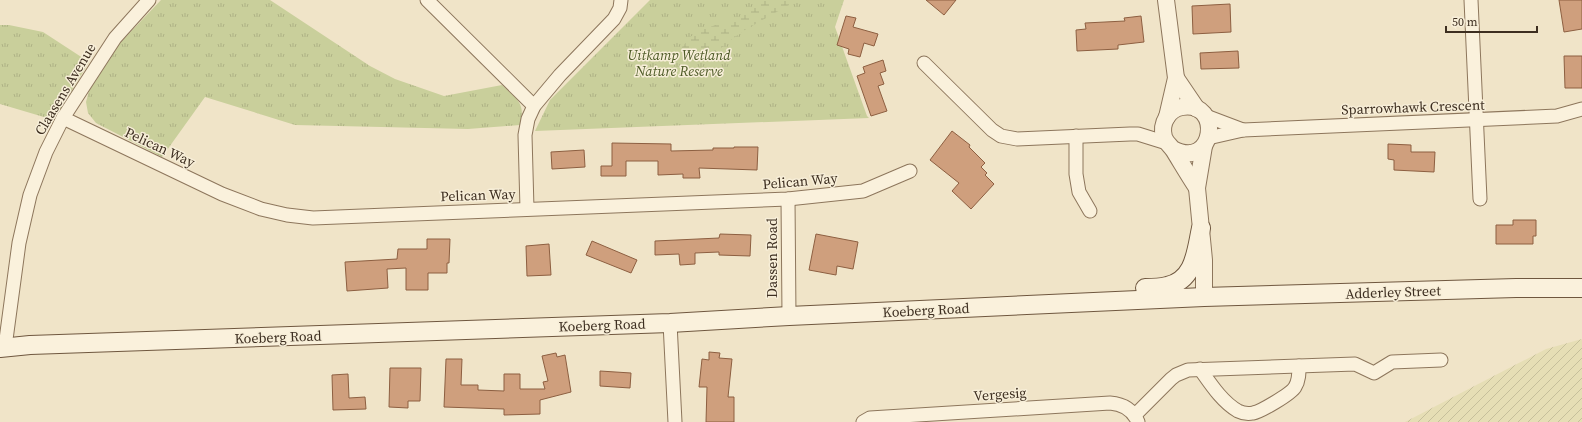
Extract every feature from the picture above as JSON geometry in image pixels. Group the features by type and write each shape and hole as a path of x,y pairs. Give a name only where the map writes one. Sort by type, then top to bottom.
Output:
{"main road":[{"path":"1081,302 1087,294 1092,292 1167,286 1180,282 1190,271 1194,262 1201,228"},
{"name":"Adderley Street","path":"1204,297 1250,297 1516,288 1582,288"},
{"name":"Koeberg Road","path":"3,347 670,323 789,316 1204,297"}],"street":[{"name":"Claasens Avenue","path":"3,347 19,243 30,195 46,152 63,118 115,38 149,0"},
{"path":"427,0 534,106"},
{"path":"527,209 525,135 528,119 534,106 560,75 614,19 620,8 621,0"},
{"path":"1166,0 1176,78 1165,120 1163,134 1197,188"},
{"path":"1471,0 1480,199"},
{"path":"924,63 992,130 1001,136 1017,139 1138,134 1170,146 1183,153 1189,153 1199,149 1206,142"},
{"path":"1176,78 1201,112 1210,129 1197,188 1204,260 1204,297"},
{"path":"1138,134 1165,120 1170,112 1180,107 1191,107 1201,112"},
{"name":"Sparrowhawk Crescent","path":"1206,142 1244,130 1477,121 1557,116 1582,110"},
{"name":"Sparrowhawk Crescent","path":"1201,112 1244,130"},
{"name":"Pelican Way","path":"63,118 222,194 261,209 287,215 312,218 788,199 863,191 910,171"},
{"path":"1076,136 1076,174 1079,192 1090,211"},
{"name":"Dassen Road","path":"788,199 789,316"},
{"path":"670,323 675,422"},
{"path":"1137,419 1176,375 1188,370 1355,364 1374,373 1392,362 1441,360"},
{"path":"1200,369 1211,385 1224,399 1237,410 1249,414 1258,411 1291,392 1297,383 1299,366"},
{"name":"Vergesig","path":"863,422 870,418 1110,403 1125,406 1137,419"}],"shaded area":[{"path":"1582,339 1582,422 1405,422 1546,349"}],"green space":[{"path":"161,0 270,0 370,66 395,79 444,96 502,85 516,98 521,106 522,118 520,125 468,129 295,125 205,97 162,157 96,123 88,113 86,102 89,91 120,43"},
{"name":"Uitkamp Wetland Nature Reserve","path":"650,0 844,0 835,27 869,118 535,131 550,100"},
{"path":"764,0 798,0 743,31 724,45 711,59 702,61 684,54 681,51 682,47 695,32 742,16"},
{"path":"0,25 9,25 43,32 89,62 54,120 0,104"}],"building":[{"path":"926,0 956,0 944,15"},
{"path":"1559,0 1582,0 1582,29 1564,32"},
{"path":"1230,4 1231,32 1193,34 1192,6"},
{"path":"846,16 856,18 853,27 878,34 874,46 864,43 860,57 848,54 849,49 837,45"},
{"path":"1141,16 1144,42 1118,45 1118,49 1077,51 1076,30 1086,29 1085,23 1125,21 1124,18"},
{"path":"1238,51 1239,68 1201,69 1200,53"},
{"path":"1564,56 1582,56 1582,88 1565,88"},
{"path":"883,60 886,71 880,73 884,84 878,86 887,111 871,116 857,76 865,73 863,67"},
{"path":"952,131 970,145 969,147 985,163 981,167 987,173 985,175 994,184 971,209 952,191 959,183 930,160"},
{"path":"612,143 671,144 671,151 758,147 757,170 699,168 700,178 683,178 683,174 658,175 658,161 626,161 626,176 601,176 601,166 612,166"},
{"path":"1388,144 1411,145 1411,152 1435,152 1434,172 1394,170 1394,160 1388,159"},
{"path":"584,150 585,167 552,169 551,152"},
{"path":"1513,220 1536,220 1536,236 1533,236 1533,244 1496,244 1496,225 1513,225"},
{"path":"720,234 751,235 750,256 719,255 719,252 695,253 695,264 680,265 679,254 655,255 655,241 719,238"},
{"path":"816,234 858,242 853,269 837,266 836,275 809,270"},
{"path":"427,239 450,239 447,273 428,273 428,290 406,290 406,268 387,269 388,288 347,291 345,262 397,259 398,249 427,249"},
{"path":"592,241 637,260 631,273 586,255"},
{"path":"549,244 551,275 527,276 526,246"},
{"path":"709,352 720,353 719,358 732,359 728,397 734,397 734,422 706,422 707,387 699,387 702,359 709,360"},
{"path":"556,353 557,357 565,355 571,392 540,400 540,414 504,415 504,409 444,407 446,359 462,359 461,385 478,385 478,390 504,391 504,374 520,374 520,389 545,389 543,382 548,381 542,356"},
{"path":"390,368 421,368 420,401 408,401 408,408 389,407"},
{"path":"600,371 631,373 630,388 600,386"},
{"path":"348,374 349,398 365,397 366,409 333,410 332,375"}]}
